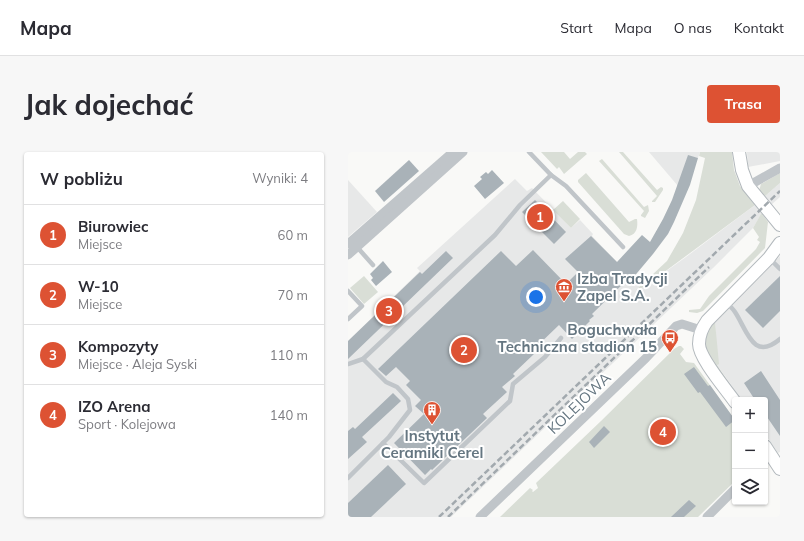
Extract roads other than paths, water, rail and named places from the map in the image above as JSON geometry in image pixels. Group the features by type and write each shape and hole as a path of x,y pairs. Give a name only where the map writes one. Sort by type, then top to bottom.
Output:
{"street":[{"path":"739,152 742,170 748,186 780,225"},
{"path":"348,255 356,242 459,153"},
{"path":"748,186 780,168"},
{"path":"732,398 703,356 699,346 701,330 707,321 769,258 780,243"},
{"name":"KOLEJOWA","path":"480,517 646,358 676,326 682,324 701,330"},
{"path":"768,451 775,462"},
{"path":"707,517 732,492"}],"lane":[{"path":"530,152 551,175 566,186 623,247"},
{"path":"348,364 363,359 495,235 520,205 551,175"},
{"path":"356,242 373,266"},
{"path":"769,258 780,269"},
{"path":"348,291 362,306 348,319"},
{"path":"726,302 735,311 747,334 755,345 764,348 774,344 780,339"},
{"path":"383,443 424,483 510,401 513,384 545,357 560,338"},
{"path":"348,478 383,443 410,410 408,399 397,387 386,382 363,359"}],"railway":[{"path":"439,517 780,191"},
{"path":"448,517 709,267"}],"place":[{"name":"Biurowiec","path":"540,217"},
{"name":"Izba Tradycji Zapel S.A.","path":"564,302"},
{"name":"Kompozyty","path":"389,311"},
{"name":"W-10","path":"464,350"},
{"name":"Boguchwała Techniczna stadion 15","path":"670,353"},
{"name":"Instytut Ceramiki Cerel","path":"432,425"},
{"name":"IZO Arena","path":"663,432"}]}
